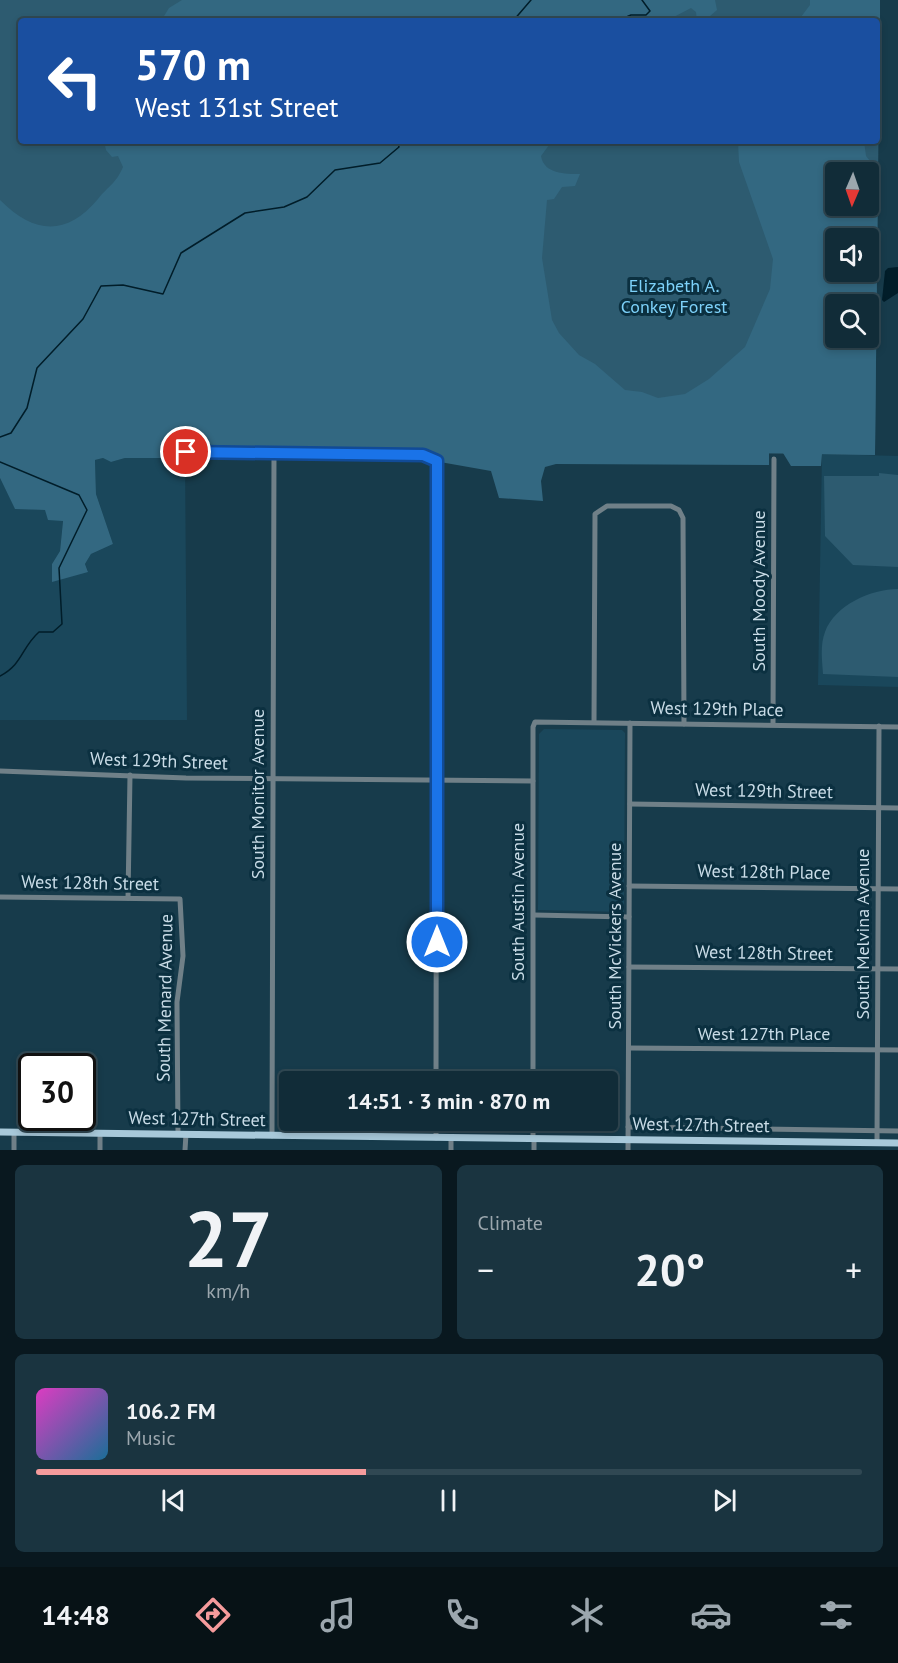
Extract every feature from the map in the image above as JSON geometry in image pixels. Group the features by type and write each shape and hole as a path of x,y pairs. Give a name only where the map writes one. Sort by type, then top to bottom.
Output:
{"main road":[{"name":"West 127th Street","path":"0,1132 534,1139 628,1138 831,1146 877,1142 898,1143"}],"street":[{"path":"186,452 423,455 435,458 439,465 436,1071"},
{"name":"South Monitor Avenue","path":"272,1136 274,453"},
{"name":"South Moody Avenue","path":"773,724 774,459"},
{"path":"594,722 594,519 598,511 607,506 671,506 679,510 683,518 684,724"},
{"name":"West 129th Place","path":"535,722 898,727"},
{"name":"South Austin Avenue","path":"533,1071 535,722"},
{"name":"South McVickers Avenue","path":"628,1150 630,723"},
{"name":"South Melvina Avenue","path":"877,1142 879,726"},
{"name":"West 129th Street","path":"0,771 186,778 533,781"},
{"path":"128,898 130,775"},
{"name":"West 129th Street","path":"630,804 898,808"},
{"name":"West 128th Place","path":"630,886 898,889"},
{"name":"West 128th Street","path":"0,897 180,899"},
{"name":"South Menard Avenue","path":"180,899 183,956 177,1002 182,1134 185,1150"},
{"path":"534,915 630,916"},
{"name":"West 128th Street","path":"630,967 898,969"},
{"name":"West 127th Place","path":"630,1048 898,1050"},
{"path":"628,1128 898,1131"},
{"path":"436,1131 436,1138"},
{"path":"534,1131 534,1150"},
{"path":"14,1132 14,1150"},
{"path":"100,1133 100,1150"},
{"path":"451,1138 451,1150"},
{"path":"718,1140 718,1150"}],"shaded area":[{"path":"182,0 715,0 717,10 710,18 697,18 696,12 691,8 672,18 163,18 169,8"},
{"path":"810,0 880,0 880,18 800,18 810,5"},
{"name":"Elizabeth A. Conkey Forest","path":"105,144 550,144 541,156 546,166 556,172 580,174 575,186 562,187 554,199 547,200 542,258 552,320 559,333 579,355 595,364 625,390 642,392 658,398 685,394 709,379 745,347 770,289 773,259 739,162 738,144 864,144 866,156 871,162 825,162 825,216 878,216 877,228 825,228 825,282 877,282 877,294 825,294 825,348 876,348 875,455 822,454 821,466 791,466 783,453 769,453 769,465 556,464 545,467 541,481 543,501 499,498 491,471 440,462 428,449 183,446 171,458 125,458 111,462 103,458 95,460 96,494 113,544 91,554 85,564 88,572 52,582 52,564 60,551 63,521 48,520 45,510 15,509 0,478 0,200 25,220 50,227 62,225 86,211 117,178 123,167 118,156 112,157"},
{"path":"898,267 898,293 884,302 882,300 885,271 888,268"},
{"path":"822,454 898,456 898,687 818,685"},
{"path":"103,458 111,462 125,458 185,458 187,720 0,720 0,478 15,508 45,510 63,521 60,551 52,564 88,571 85,564 91,554 113,544 96,494 95,460"},
{"path":"544,729 622,730 625,733 624,912 538,910 539,734"}],"green space":[{"name":"Elizabeth A. Conkey Forest","path":"0,0 880,0 880,18 18,18 18,144 878,144 878,162 825,162 825,216 878,216 877,228 825,228 825,282 877,282 877,294 825,294 825,348 876,348 875,455 0,444"},
{"path":"879,473 898,475 898,567 853,565 825,536 824,476 879,476"},
{"path":"898,589 898,677 823,674 823,637 830,622 837,614 855,600 866,595"}],"waterway":[{"path":"516,18 531,0"},
{"path":"624,18 631,15 646,15 650,11 642,0"},
{"path":"0,437 11,433 27,408 37,368 83,319 101,286 123,285 163,294 181,253 245,213 284,207 307,197 335,170 380,163 399,147 398,144"},
{"path":"0,462 79,495 87,510 59,568 62,624 53,632 39,632 18,661 0,676"}],"route":[{"path":"186,452 423,455 435,458 437,461 439,478 437,942"}]}
